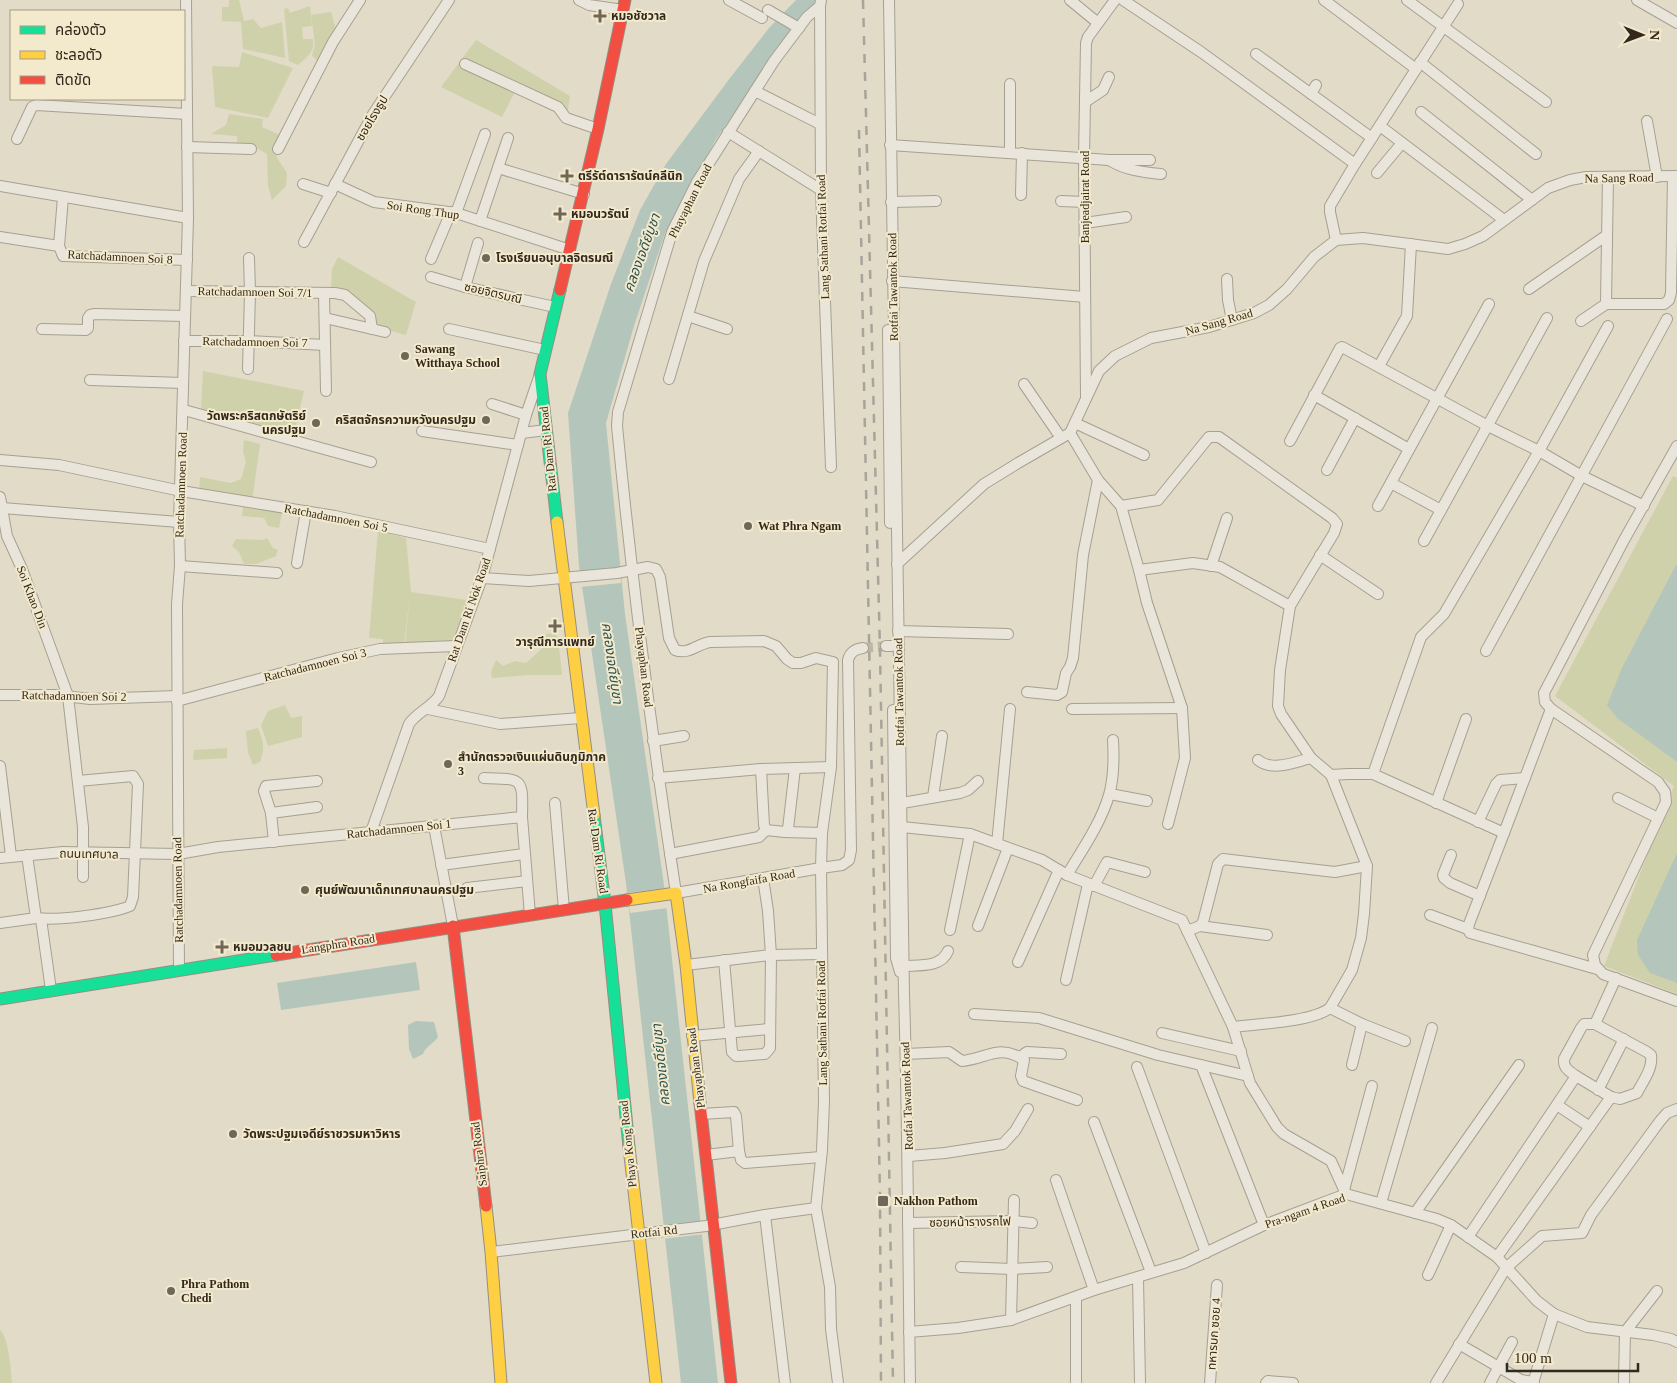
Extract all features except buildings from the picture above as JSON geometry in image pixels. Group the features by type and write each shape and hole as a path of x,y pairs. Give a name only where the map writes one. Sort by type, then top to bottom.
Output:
{"street":[{"name":"Ratchadamnoen Road","path":"185,24 186,0"},
{"path":"278,149 333,42 360,0"},
{"name":"ซอยโรงธูป","path":"304,242 373,114 449,0"},
{"path":"579,0 588,5 624,5"},
{"path":"729,0 767,13 796,26"},
{"name":"Rotfai Tawantok Road","path":"889,0 904,986 909,1156 910,1383"},
{"path":"1070,0 1098,23"},
{"name":"Banjeadjairat Road","path":"1086,402 1084,157 1086,43 1088,37 1115,0"},
{"path":"1122,0 1201,52 1354,164"},
{"path":"1324,0 1418,65 1536,154"},
{"path":"1407,0 1546,102"},
{"path":"1637,0 1677,23"},
{"name":"Phayaphan Road","path":"731,1383 710,1225 706,1155 692,1036 686,964 673,893 670,854 658,778 631,571 617,426 618,412 672,232 697,182 796,26 820,3"},
{"name":"Lang Sathani Rotfai Road","path":"820,3 821,190 831,467"},
{"path":"1336,240 1330,206 1354,164 1458,4"},
{"name":"Rat Dam Ri Road","path":"605,904 563,578 540,374 584,194 624,5"},
{"path":"1256,54 1314,89 1372,138"},
{"path":"464,64 558,107 566,118 598,129"},
{"name":"Ratchadamnoen Road","path":"179,970 177,604 180,566 188,218 185,70"},
{"path":"1085,102 1103,90 1109,77"},
{"path":"1010,84 1010,152"},
{"path":"755,91 820,124"},
{"path":"17,139 32,107 36,105 187,114"},
{"path":"1421,112 1532,200"},
{"path":"1647,121 1656,176"},
{"path":"1380,126 1504,220"},
{"path":"728,132 821,190"},
{"path":"431,259 453,212 485,134"},
{"path":"480,221 508,138"},
{"path":"1377,173 1402,143"},
{"path":"890,145 1109,160 1150,160"},
{"path":"187,147 251,150"},
{"path":"669,379 704,262 728,202 739,180 759,151"},
{"path":"1021,195 1022,153"},
{"path":"1109,160 1120,167 1133,171 1160,174"},
{"path":"498,168 584,194"},
{"path":"1581,321 1606,304 1664,304 1669,300 1671,293 1675,176"},
{"name":"Na Sang Road","path":"1066,436 1086,402 1099,371 1115,356 1151,338 1210,326 1254,313 1268,305 1287,289 1314,257 1336,240 1363,238 1448,249 1483,236 1548,188 1570,180 1586,177 1675,176"},
{"path":"1606,304 1608,177"},
{"name":"Soi Rong Thup","path":"303,184 333,188 378,203 453,212 570,250"},
{"path":"0,186 188,218"},
{"name":"Ratchadamnoen Soi 8","path":"63,197 59,246 61,254 67,257 187,260"},
{"path":"891,202 936,201"},
{"path":"1061,201 1085,202"},
{"path":"1085,222 1126,217"},
{"path":"1529,289 1607,235"},
{"name":"Ratchadamnoen Soi 8","path":"0,237 59,246"},
{"path":"465,287 478,243"},
{"path":"1379,366 1407,316 1411,244"},
{"path":"248,368 249,258"},
{"name":"ซอยจิตรมณี","path":"431,277 465,287 555,307"},
{"path":"1227,279 1228,300 1232,320"},
{"path":"892,281 1085,297"},
{"name":"Ratchadamnoen Soi 7/1","path":"186,291 335,293 345,295 370,316 372,329"},
{"path":"324,294 326,391"},
{"path":"893,296 887,346 889,646 896,958 904,986"},
{"path":"1378,506 1490,304"},
{"path":"42,329 86,330 88,328 88,318 90,315 95,314 185,316"},
{"path":"688,316 727,329"},
{"path":"325,318 385,332"},
{"path":"1424,541 1547,318"},
{"path":"1486,651 1667,319"},
{"path":"1373,774 1421,637 1444,614 1539,451 1608,326"},
{"path":"449,329 546,350"},
{"name":"Ratchadamnoen Soi 7","path":"184,341 325,344"},
{"path":"1290,441 1342,347 1488,426 1539,451 1582,476 1644,506"},
{"name":"Rat Dam Ri Nok Road","path":"371,832 409,724 428,709 439,696 482,578 526,415 540,374"},
{"path":"90,380 183,383"},
{"path":"1024,384 1120,506 1140,570 1147,603 1182,708 1185,758 1168,824"},
{"path":"1314,395 1409,450"},
{"path":"492,404 526,415"},
{"path":"184,410 371,462"},
{"path":"1327,470 1355,418"},
{"path":"1075,423 1144,455"},
{"path":"422,430 518,445"},
{"path":"522,433 546,430"},
{"path":"897,564 984,484 1066,436"},
{"path":"1120,506 1158,500 1209,437 1219,437 1332,518 1337,524 1334,533 1290,606 1280,670 1278,706 1281,714 1311,758 1331,776 1367,866 1361,938 1352,970 1330,1008 1325,1012 1310,1017 1233,1027"},
{"path":"1677,446 1624,540 1544,693 1545,702 1551,709 1658,782 1665,792 1666,802 1593,955 1597,969 1602,974 1677,1001"},
{"name":"Ratchadamnoen Soi 5","path":"0,460 59,465 181,491 334,516 490,549"},
{"path":"1027,692 1057,695 1062,692 1066,673 1071,663 1077,627 1083,555 1098,480"},
{"path":"1391,483 1442,510"},
{"name":"Soi Khao Din","path":"0,497 8,536 22,569 68,696 83,827 83,877"},
{"path":"2,508 180,522"},
{"path":"297,563 306,511"},
{"path":"1211,566 1227,518"},
{"path":"1320,555 1378,594"},
{"path":"1140,570 1193,563 1220,568 1290,606"},
{"path":"180,566 277,573"},
{"name":"Lang Sathani Rotfai Road","path":"631,571 648,567 656,569 660,577 669,638 675,650 687,651 694,649 702,643 710,642 764,641 776,646 787,660 793,663 816,658 833,662 831,767 822,833 820,954 824,1102 816,1208 830,1287 831,1329 838,1383"},
{"path":"482,578 529,581 631,571"},
{"path":"898,631 968,632 978,635 1008,634"},
{"name":"Ratchadamnoen Soi 3","path":"177,698 326,660 380,649 456,646"},
{"name":"Na Rongfaifa Road","path":"673,893 842,866 849,860 848,660 849,654 853,650 863,648"},
{"name":"Ratchadamnoen Soi 2","path":"0,695 68,696 90,699 177,698"},
{"path":"1072,709 1182,708"},
{"path":"428,709 500,724 581,718"},
{"path":"997,844 1010,709"},
{"path":"1468,929 1551,709"},
{"path":"1436,803 1466,720"},
{"path":"654,741 684,736"},
{"path":"932,797 942,736"},
{"path":"1018,962 1063,873 1103,811 1110,794 1114,740"},
{"path":"1258,760 1268,766 1275,766 1311,758"},
{"path":"0,766 12,856"},
{"path":"658,778 761,769 831,767"},
{"path":"785,832 788,829 795,768"},
{"path":"761,769 764,824 766,830"},
{"path":"1331,776 1373,774 1504,833"},
{"path":"0,923 118,911 130,906 134,897 134,854 138,784 133,776 78,781"},
{"path":"484,778 512,779 519,783 522,789 524,854 530,915"},
{"path":"1478,822 1496,784 1500,780 1525,778"},
{"path":"274,842 271,813 264,791 266,786 317,781"},
{"path":"902,803 960,793 968,790 978,781"},
{"path":"1110,794 1147,801"},
{"path":"1618,798 1658,818"},
{"path":"555,803 564,910"},
{"path":"271,813 317,807"},
{"name":"Ratchadamnoen Soi 1","path":"178,854 218,848 522,817"},
{"path":"434,826 453,926"},
{"path":"902,827 970,834 1042,860 1063,873 1091,885 1179,918 1184,923 1233,1027 1248,1076 1277,1126 1284,1134 1331,1161 1345,1192"},
{"path":"766,830 822,833"},
{"path":"670,854 759,837 766,830"},
{"path":"950,930 970,834"},
{"path":"978,926 1008,848"},
{"name":"ถนนเทศบาล","path":"0,858 63,852 178,854"},
{"path":"441,865 524,854"},
{"path":"27,855 51,990"},
{"path":"1451,855 1443,874 1444,878 1450,883 1480,896"},
{"path":"1200,926 1203,922 1218,864 1223,859 1335,872 1367,866"},
{"path":"1066,980 1091,885 1107,862 1145,872"},
{"path":"724,960 732,1052 736,1056 765,1054 770,1048 771,955 768,911 762,878"},
{"path":"467,888 527,881"},
{"name":"Langphra Road","path":"0,999 453,926 673,893"},
{"name":"Phaya Kong Road","path":"605,904 620,1067 656,1383"},
{"path":"1430,916 1468,929 1470,933 1485,938 1597,969"},
{"name":"Saiphra Road","path":"453,926 490,1252 501,1383"},
{"path":"1187,931 1200,926 1267,935"},
{"path":"904,966 940,962 948,951"},
{"path":"686,964 771,955 820,954"},
{"path":"1595,1024 1616,978"},
{"path":"1330,1008 1362,1024 1405,1041"},
{"path":"974,1014 1039,1018 1158,1055 1248,1076"},
{"path":"1352,1065 1362,1024"},
{"path":"1584,1024 1595,1024 1624,1039 1651,1055 1649,1071 1637,1093 1620,1099 1610,1098 1567,1070 1564,1064 1564,1059 1584,1024"},
{"path":"1381,1203 1432,1028"},
{"path":"692,1036 769,1029"},
{"path":"1162,1033 1241,1051"},
{"path":"1598,1090 1624,1039"},
{"path":"906,1054 949,1052 962,1062 995,1052 1020,1057 1024,1061 1021,1076 1023,1081 1077,1100"},
{"path":"1020,1057 1027,1052 1060,1054"},
{"path":"1201,1065 1264,1225"},
{"path":"1415,1213 1519,1065"},
{"path":"1137,1067 1206,1253"},
{"path":"1468,1237 1576,1076"},
{"path":"1345,1192 1372,1086"},
{"path":"1497,1257 1610,1098"},
{"path":"1557,1105 1590,1127"},
{"path":"909,1156 944,1154 1003,1144 1015,1132 1028,1109"},
{"path":"1436,1383 1506,1268 1542,1236 1582,1233 1591,1215 1660,1120 1667,1113 1677,1109"},
{"path":"701,1114 734,1112 741,1160 746,1163 821,1157"},
{"path":"1094,1122 1151,1272"},
{"path":"706,1155 739,1151"},
{"path":"1056,1180 1094,1290"},
{"name":"Pra-ngam 4 Road","path":"909,1332 958,1328 1012,1320 1094,1290 1184,1263 1264,1225 1345,1192 1437,1219 1451,1225 1497,1257 1537,1301 1554,1314 1587,1327 1653,1335 1677,1342"},
{"path":"1012,1320 1014,1200"},
{"name":"Rotfai Rd","path":"490,1252 710,1225 816,1208"},
{"path":"765,1215 785,1383"},
{"name":"ซอยหน้ารางรถไฟ","path":"908,1223 1013,1221 1032,1223"},
{"path":"1428,1275 1451,1225"},
{"path":"961,1267 1047,1267"},
{"path":"1138,1278 1140,1383"},
{"name":"ทหารบก ซอย 4","path":"1210,1383 1217,1285"},
{"path":"1624,1383 1625,1332 1657,1291"},
{"path":"1076,1297 1076,1383"},
{"path":"1459,1344 1521,1380 1534,1383 1554,1314"},
{"path":"1490,1383 1512,1342"},
{"path":"1266,1383 1268,1380 1273,1380 1293,1383"}],"green space":[{"path":"229,0 239,0 244,21 253,19 261,28 282,22 285,58 243,49 241,22 222,21 222,7 229,7"},
{"path":"310,6 312,26 302,27 303,39 313,39 313,47 310,54 298,65 289,61 284,9 288,8 290,13"},
{"path":"331,12 336,30 319,62 312,56 315,44 311,15"},
{"path":"476,40 570,96 567,116 518,86 502,117 441,87"},
{"path":"242,52 293,68 268,118 215,107 212,66 239,67"},
{"path":"229,114 263,119 262,127 280,135 276,146 277,158 287,173 286,186 272,200 268,186 267,154 255,147 237,146 237,136 211,134 226,125"},
{"path":"338,257 416,302 406,335 376,327 331,288 332,269"},
{"path":"203,371 304,391 295,430 291,433 201,409"},
{"path":"244,440 260,444 252,501 199,493 200,477 231,483 241,479 246,462 243,451"},
{"path":"1673,476 1677,478 1677,994 1604,966 1674,786 1555,696"},
{"path":"243,507 282,513 279,528 268,526 264,518 242,516"},
{"path":"378,531 406,538 411,592 467,600 453,642 405,643 410,595 404,643 383,644 383,639 369,638"},
{"path":"267,538 273,548 278,550 276,556 256,564 244,564 239,552 232,546 236,539 262,540"},
{"path":"553,633 558,637 562,675 492,678 491,672 496,660 503,666 515,661 526,663 546,645 546,634"},
{"path":"285,705 291,718 302,716 302,737 268,746 261,725 268,711"},
{"path":"258,728 263,741 263,752 260,762 253,765 248,753 246,731"},
{"path":"227,748 227,758 193,760 194,750"},
{"path":"0,1330 6,1340 12,1383 0,1383"}],"water":[{"name":"คลองเจดีย์บูชา","path":"796,0 817,0 817,3 786,38 715,141 665,233 634,326 606,423 625,614 664,885 718,1383 681,1383 626,883 579,566 568,413 611,284 640,210 666,164 769,28"},
{"path":"1677,563 1677,762 1617,718 1607,705 1622,668"},
{"path":"1677,853 1677,983 1650,973 1638,955 1637,940"},
{"path":"416,962 420,990 281,1010 277,983"},
{"path":"416,1021 434,1022 438,1037 423,1054 413,1059 409,1049 408,1025"}],"pier":[{"path":"620,569 621,583 580,587 579,572"},
{"path":"665,888 668,908 630,913 627,893"},
{"path":"703,1221 705,1234 662,1239 661,1226"}],"tunnel":[{"path":"863,648 886,646"}],"railway":[{"path":"863,0 880,650 893,1383"},
{"path":"859,130 880,1195 881,1383"}],"traffic: fast":[{"path":"557,522 540,374 560,290"},
{"path":"594,815 605,904 629,1147"},
{"path":"0,999 276,955"}],"traffic: slow":[{"path":"557,522 594,815"},
{"path":"627,900 676,893 686,965 700,1103"},
{"path":"629,1147 656,1383"},
{"path":"486,1206 501,1383"}],"traffic: jam":[{"path":"560,290 598,129 625,0"},
{"path":"276,955 627,900"},
{"path":"453,926 486,1206"},
{"path":"700,1103 731,1383"}],"place":[{"name":"หมอชัชวาล","path":"600,16"},
{"name":"ตรีรัต์ดารารัตน์คลีนิก","path":"567,176"},
{"name":"หมอนวรัตน์","path":"560,214"},
{"name":"โรงเรียนอนุบาลจิตรมณี","path":"486,258"},
{"name":"Sawang Witthaya School","path":"405,356"},
{"name":"คริสตจักรความหวังนครปฐม","path":"486,420"},
{"name":"วัดพระคริสตกษัตริย์ นครปฐม","path":"316,423"},
{"name":"Wat Phra Ngam","path":"748,526"},
{"name":"วารุณีการแพทย์","path":"555,626"},
{"name":"สำนักตรวจเงินแผ่นดินภูมิภาค 3","path":"448,764"},
{"name":"ศุนย์พัฒนาเด็กเทศบาลนครปฐม","path":"305,890"},
{"name":"หมอมวลชน","path":"222,947"},
{"name":"วัดพระปฐมเจดีย์ราชวรมหาวิหาร","path":"233,1134"},
{"name":"Nakhon Pathom","path":"883,1201"},
{"name":"Phra Pathom Chedi","path":"171,1291"}]}
